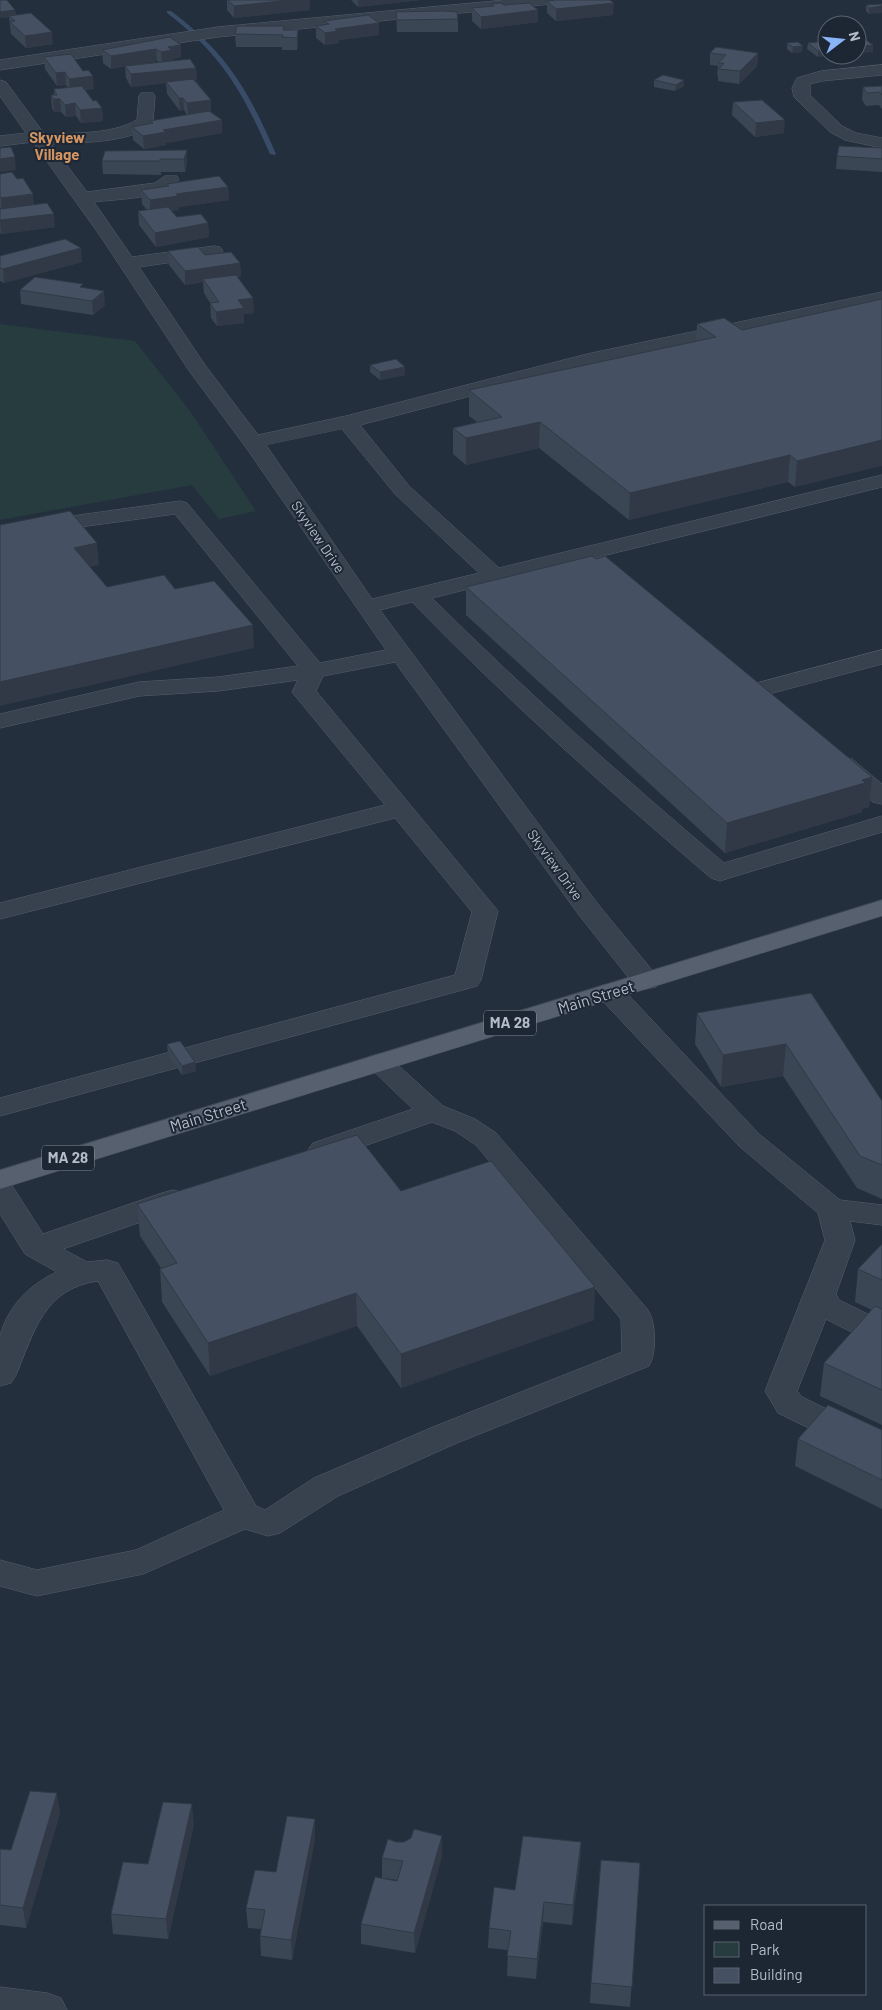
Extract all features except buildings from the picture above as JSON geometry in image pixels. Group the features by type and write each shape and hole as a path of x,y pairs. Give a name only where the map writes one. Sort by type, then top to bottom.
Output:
{"main road":[{"name":"Main Street","path":"0,1180 137,1136 882,908"}],"street":[{"path":"0,65 218,32 551,0"},
{"path":"882,70 821,76 803,81 800,88 802,97 836,129 851,137 882,143"},
{"name":"Skyview Drive","path":"0,85 127,262 197,368 253,442 366,607 588,909 646,981"},
{"path":"0,141 114,133 139,127 145,122 147,96"},
{"path":"82,198 160,188 171,180"},
{"path":"127,262 214,251"},
{"path":"253,442 346,422 587,360 882,298"},
{"path":"346,422 402,490 495,576"},
{"path":"366,607 882,481"},
{"path":"0,532 180,506 314,670"},
{"path":"586,553 609,572"},
{"path":"416,595 472,651 589,761 720,873 882,824"},
{"path":"0,721 138,690 218,684 346,666 400,654"},
{"path":"776,710 746,685 882,657"},
{"path":"0,1107 467,980 485,912 304,692 314,670"},
{"path":"829,753 882,797"},
{"path":"0,911 400,809"},
{"path":"610,992 749,1140 832,1209 882,1215"},
{"path":"0,1374 27,1310 51,1287 83,1273 107,1270 244,1515 268,1524 326,1486 445,1435 638,1358 637,1317 486,1139 465,1125 433,1112 379,1063"},
{"path":"300,1157 433,1112"},
{"path":"0,1191 36,1247 83,1273"},
{"path":"36,1247 196,1192"},
{"path":"832,1209 840,1240 781,1391 790,1405 882,1450"},
{"path":"820,1294 827,1307 882,1334"},
{"path":"0,1573 37,1583 143,1561 244,1515"},
{"path":"0,2004 47,2010"}],"green space":[{"path":"0,324 135,341 190,411 256,511 219,519 192,485 0,520"}],"waterway":[{"path":"169,12 206,42 232,74 253,111 273,154"}],"district":[{"name":"Skyview Village","path":"57,146"}]}
